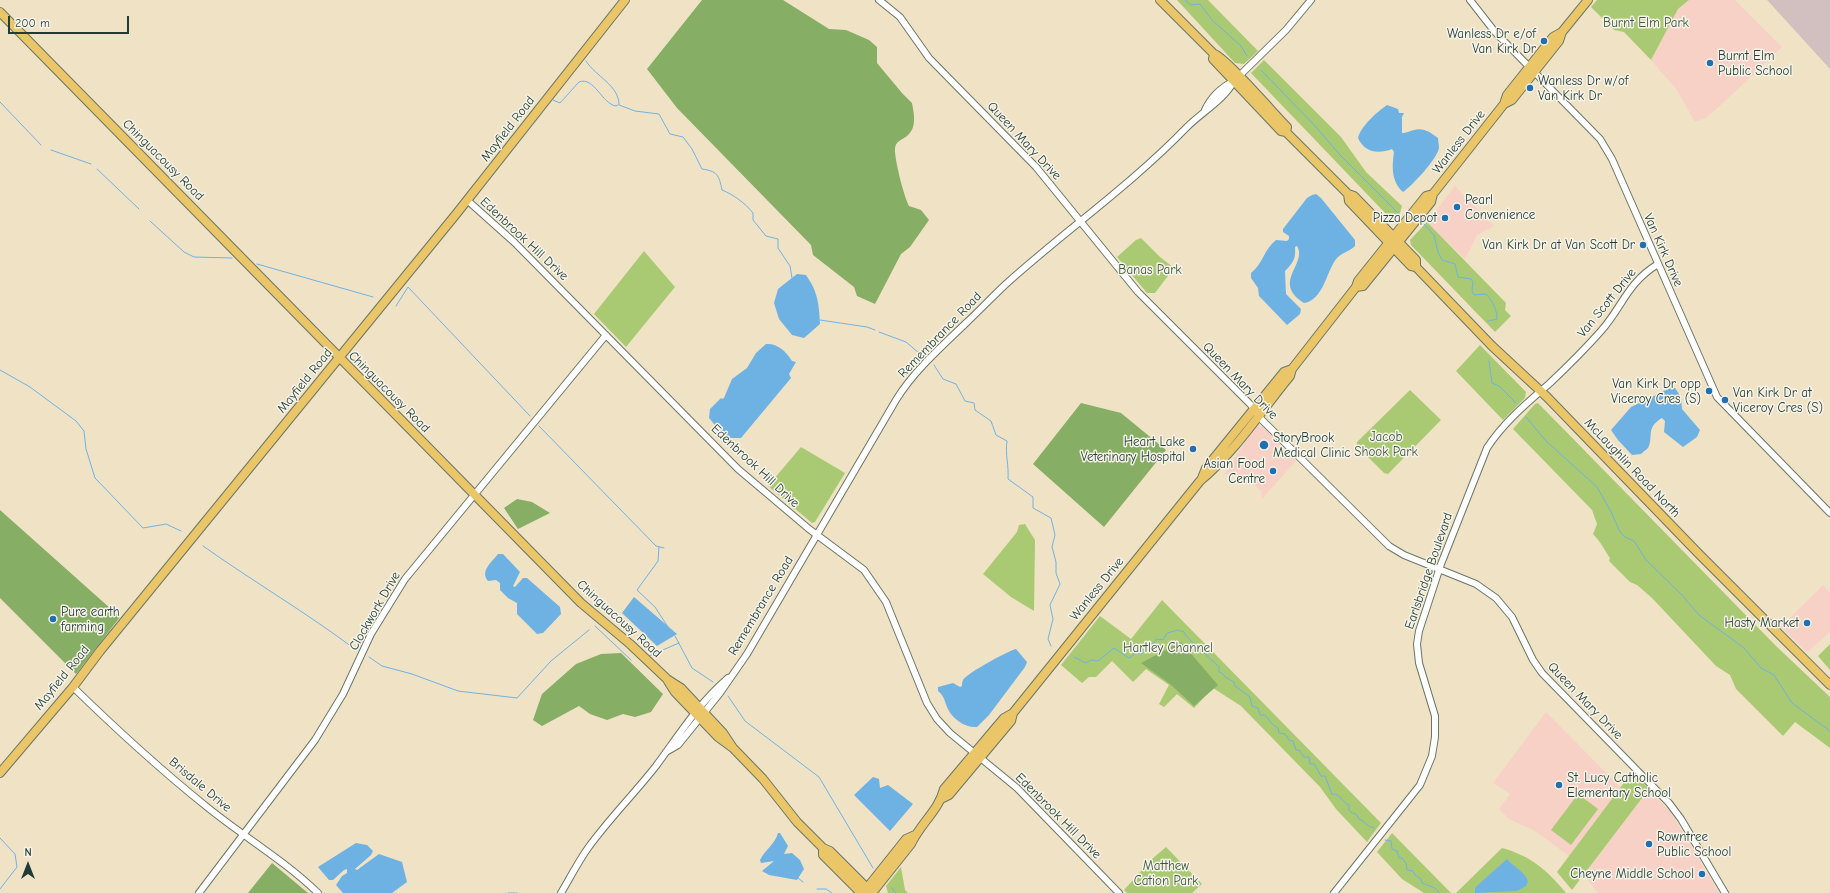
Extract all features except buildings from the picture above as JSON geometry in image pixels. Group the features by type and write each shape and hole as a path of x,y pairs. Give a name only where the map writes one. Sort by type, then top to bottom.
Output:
{"main road":[{"name":"Mayfield Road","path":"0,774 73,687 100,651 339,359 625,0"},
{"name":"McLaughlin Road North","path":"1160,0 1214,54 1218,55 1237,79 1287,127 1286,132 1348,194 1354,196 1394,243 1416,260 1416,267 1492,346 1540,391 1699,554 1830,685"},
{"name":"Wanless Drive","path":"867,892 906,839 915,835 941,799 944,789 976,756 1004,718 1012,713 1200,481 1206,468 1256,412 1284,372 1292,369 1356,287 1363,286 1426,196 1434,194 1504,104 1507,95 1533,68 1553,37 1562,32 1588,0"},
{"name":"Chinguacousy Road","path":"0,12 186,200 339,359 581,603 630,644 667,679 681,688 718,737 733,748 763,779 797,822 823,848 823,854 867,892"}],"street":[{"name":"Queen Mary Drive","path":"879,0 900,18 929,58 1036,167 1138,292 1384,542 1404,555 1481,586 1505,607 1539,670 1669,803 1681,819 1725,893"},
{"name":"Remembrance Road","path":"561,893 588,848 666,752 678,745 715,689 734,673 748,654 905,386 928,360 1005,285 1143,171 1205,110 1209,102 1226,86 1237,79 1286,30 1311,0"},
{"name":"Van Kirk Drive","path":"1470,0 1495,32 1533,68 1604,144 1717,397 1830,513"},
{"name":"Edenbrook Hill Drive","path":"466,200 508,236 738,470 817,535 858,565 877,588 886,602 930,709 943,726 976,756 1017,788 1120,893"},
{"name":"Van Scott Drive","path":"1540,391 1601,332 1635,282 1645,272 1658,264"},
{"name":"Clockwork Drive","path":"198,893 325,725 343,694 371,634 400,585 606,335"},
{"name":"Earlsbridge Boulevard","path":"1334,893 1420,785 1432,756 1436,737 1435,716 1419,663 1417,644 1420,622 1439,569 1487,448 1505,425 1540,391"},
{"name":"Brisdale Drive","path":"73,687 120,732 208,808 299,874 318,893"}],"shaded area":[{"name":"Burnt Elm Public School","path":"1689,0 1735,0 1782,47 1706,118 1695,122 1677,90 1651,60 1678,9"},
{"path":"1767,0 1830,0 1830,69 1768,1"},
{"path":"1455,186 1494,226 1477,235 1465,259 1427,222"},
{"path":"1256,426 1263,427 1296,461 1262,499 1261,491 1246,478 1224,474"},
{"path":"1823,585 1830,593 1830,632 1809,651 1806,651 1781,627"},
{"name":"St. Lucy Catholic Elementary School","path":"1546,712 1620,787 1569,856 1535,831 1509,819 1499,809 1510,794 1493,783"},
{"name":"Rowntree Public School","path":"1649,789 1672,814 1719,893 1598,893 1584,875"}],"green space":[{"path":"702,0 783,0 829,29 846,30 869,40 877,47 877,63 912,103 914,120 913,128 908,135 896,145 896,160 902,186 909,206 921,210 929,220 910,247 901,254 875,304 857,296 854,287 813,255 811,245 677,108 647,69"},
{"path":"1177,0 1208,0 1258,51 1244,64 1235,63"},
{"name":"Burnt Elm Park","path":"1597,0 1689,0 1678,9 1651,60 1624,32 1614,30 1591,7"},
{"path":"1264,60 1341,137 1366,172 1402,206 1399,216 1392,217 1387,215 1251,73"},
{"path":"1427,222 1506,303 1505,310 1511,316 1495,332 1411,245 1410,240"},
{"name":"Banas Park","path":"1141,238 1160,257 1174,268 1155,293 1147,293 1117,257 1136,240"},
{"path":"644,251 675,287 626,347 594,314"},
{"path":"1480,345 1526,392 1525,398 1503,420 1456,371"},
{"name":"Jacob Shook Park","path":"1410,390 1441,420 1388,474 1384,473 1357,446 1357,442"},
{"path":"1081,403 1121,413 1166,450 1104,527 1033,464"},
{"path":"1538,403 1776,646 1830,697 1830,748 1795,722 1783,736 1736,689 1730,675 1716,666 1652,598 1637,585 1630,582 1609,561 1610,558 1593,534 1597,524 1592,510 1513,429 1535,404"},
{"path":"801,447 845,473 815,522 812,523 768,486"},
{"path":"517,499 532,502 550,513 518,529 504,508"},
{"path":"0,510 120,617 76,674 0,598"},
{"path":"1025,524 1035,540 1034,611 1011,597 983,574 1017,532 1019,525"},
{"name":"Hartley Channel","path":"1162,600 1381,823 1367,842 1336,809 1320,787 1241,706 1213,688 1194,708 1177,694 1164,707 1159,704 1169,685 1146,669 1133,682 1112,661 1096,677 1089,677 1082,683 1061,665 1100,616 1131,639"},
{"path":"1181,642 1218,685 1194,706 1170,684 1141,663"},
{"path":"1830,644 1830,670 1818,656"},
{"path":"621,653 663,694 651,712 635,717 623,714 607,720 590,714 579,706 542,726 533,720 542,694 576,664 601,654"},
{"path":"1632,772 1649,789 1572,890 1557,872"},
{"path":"1578,794 1598,809 1571,845 1551,830"},
{"path":"1392,833 1451,893 1424,893 1402,879 1377,852"},
{"name":"Matthew Cation Park","path":"1166,847 1202,884 1192,893 1127,893 1124,890 1152,859"},
{"path":"1502,848 1522,855 1538,865 1552,877 1566,893 1456,893"},
{"path":"272,863 308,893 248,893"},
{"path":"901,867 905,890 908,893 888,893 886,886"}],"water":[{"path":"1387,105 1398,109 1399,113 1404,113 1402,117 1402,133 1421,129 1438,138 1439,148 1434,159 1418,178 1403,192 1399,188 1394,178 1394,152 1392,149 1382,152 1372,151 1364,147 1358,138 1366,124 1374,115"},
{"path":"1316,194 1321,198 1355,240 1355,246 1337,258 1316,297 1311,301 1304,303 1295,295 1291,288 1290,280 1298,260 1299,253 1297,246 1295,247 1295,255 1293,260 1285,271 1286,294 1301,309 1300,314 1287,325 1259,296 1258,288 1251,278 1251,273 1276,240 1287,241 1289,239 1289,236 1283,232 1283,229 1307,198"},
{"path":"797,274 806,275 810,281 817,298 819,310 820,324 804,338 792,335 779,319 774,303 778,289"},
{"path":"766,344 777,346 787,354 792,361 796,362 789,374 791,378 741,438 726,438 709,418 710,409 721,398 724,398 732,379 747,368 756,353"},
{"path":"1670,388 1675,388 1681,397 1682,409 1700,430 1697,437 1683,447 1664,432 1665,421 1662,418 1653,425 1648,448 1641,454 1632,455 1611,430 1631,407"},
{"path":"498,554 503,554 520,572 513,586 515,587 523,578 527,578 560,607 561,614 543,633 537,634 517,614 517,603 508,598 500,590 500,583 496,580 488,581 485,574 487,567"},
{"path":"634,597 677,634 657,646 622,613"},
{"path":"1016,649 1027,662 1025,667 989,715 977,727 968,726 959,722 949,711 943,696 938,691 938,687 953,683 960,687 962,686 963,680 972,672"},
{"path":"873,777 879,779 880,788 888,785 913,804 890,831 854,795"},
{"path":"778,833 780,833 788,846 784,854 792,853 800,860 804,869 797,880 769,875 762,871 774,861 761,863 760,860 777,837"},
{"path":"356,843 367,845 373,851 371,855 355,869 357,870 379,854 402,862 407,882 392,893 343,893 336,885 342,876 347,873 347,869 333,880 329,880 318,867"},
{"path":"1507,859 1520,870 1527,879 1528,883 1516,891 1475,893 1475,888"}],"waterway":[{"path":"1185,0 1191,5 1200,4 1212,20 1241,46 1247,56"},
{"path":"586,61 615,92 619,105 635,111 659,114 670,134 683,137 692,149 702,169 714,173 720,181 722,190 731,194 750,209 753,213 753,220 766,236 778,239 778,248 790,266 792,278"},
{"path":"1261,70 1317,128 1339,154 1399,214"},
{"path":"553,100 560,103 579,82 584,81 594,86 606,101 616,106 618,105"},
{"path":"0,102 41,145"},
{"path":"51,150 91,164"},
{"path":"97,169 139,209"},
{"path":"150,221 184,252 194,257 232,258"},
{"path":"1424,224 1434,235 1438,252 1442,260 1455,264 1458,277 1471,279 1473,282 1472,291 1474,295 1486,294 1490,299 1495,309 1497,319 1488,321"},
{"path":"257,264 373,297"},
{"path":"396,306 408,287 530,416"},
{"path":"820,320 867,327 875,330"},
{"path":"879,332 906,342 919,353"},
{"path":"1489,361 1492,383 1499,386 1516,403"},
{"path":"934,365 943,379 956,384 965,401 974,403 975,410 991,421 996,435 1007,441 1006,451 1008,479 1033,497 1033,508 1051,518 1055,535 1052,547 1056,562 1056,573 1060,584 1050,605 1053,619 1048,639 1051,646"},
{"path":"0,370 30,387 76,421 84,431 86,449 95,478 143,528 166,524 181,531"},
{"path":"1526,417 1546,441 1597,487 1620,532 1625,537 1634,541 1646,560 1680,593 1699,615 1744,648 1761,668 1774,675 1792,703 1830,731"},
{"path":"539,426 656,546 664,548"},
{"path":"203,546 319,623 356,650"},
{"path":"659,547 658,561 637,590 655,607 668,627"},
{"path":"595,626 631,660"},
{"path":"369,657 382,666 412,674 458,691 517,698 551,661 589,630"},
{"path":"1074,657 1086,663 1091,660 1098,661 1114,648 1129,658 1136,653 1142,654 1142,648 1154,643 1156,639 1163,640 1167,633 1178,630 1184,632 1186,636 1219,667 1219,672 1234,682 1235,686 1250,697 1252,706 1258,708 1260,715 1265,715 1272,724 1278,728 1279,733 1285,734 1289,740 1293,741 1296,750 1299,750 1304,757 1309,757 1310,764 1314,764 1321,776 1325,776 1332,794 1335,794 1349,805 1349,810 1356,814 1359,819 1374,828"},
{"path":"675,636 692,668 713,682"},
{"path":"649,656 679,643"},
{"path":"728,696 745,721 819,777 873,868"},
{"path":"0,838 15,854 17,867 0,889"},
{"path":"1385,840 1391,841 1392,849 1397,851 1399,858 1402,858 1406,863 1407,870 1413,871 1415,875 1421,879 1422,883 1435,888 1440,893"},
{"path":"798,878 803,882"},
{"path":"892,888 896,893"},
{"path":"817,889 826,889 832,893"},
{"path":"508,893 517,893"}],"place":[{"name":"Wanless Dr e/of Van Kirk Dr","path":"1544,41"},
{"name":"Burnt Elm Public School","path":"1710,63"},
{"name":"Wanless Dr w/of Van Kirk Dr","path":"1530,88"},
{"name":"Pearl Convenience","path":"1457,207"},
{"name":"Pizza Depot","path":"1445,218"},
{"name":"Van Kirk Dr at Van Scott Dr","path":"1643,245"},
{"name":"Van Kirk Dr opp Viceroy Cres (S)","path":"1709,391"},
{"name":"Van Kirk Dr at Viceroy Cres (S)","path":"1725,400"},
{"name":"StoryBrook Medical Clinic","path":"1264,445"},
{"name":"Heart Lake Veterinary Hospital","path":"1193,449"},
{"name":"Asian Food Centre","path":"1273,471"},
{"name":"Pure earth farming","path":"53,619"},
{"name":"Hasty Market","path":"1807,623"},
{"name":"St. Lucy Catholic Elementary School","path":"1559,785"},
{"name":"Rowntree Public School","path":"1649,844"},
{"name":"Cheyne Middle School","path":"1702,874"}]}
